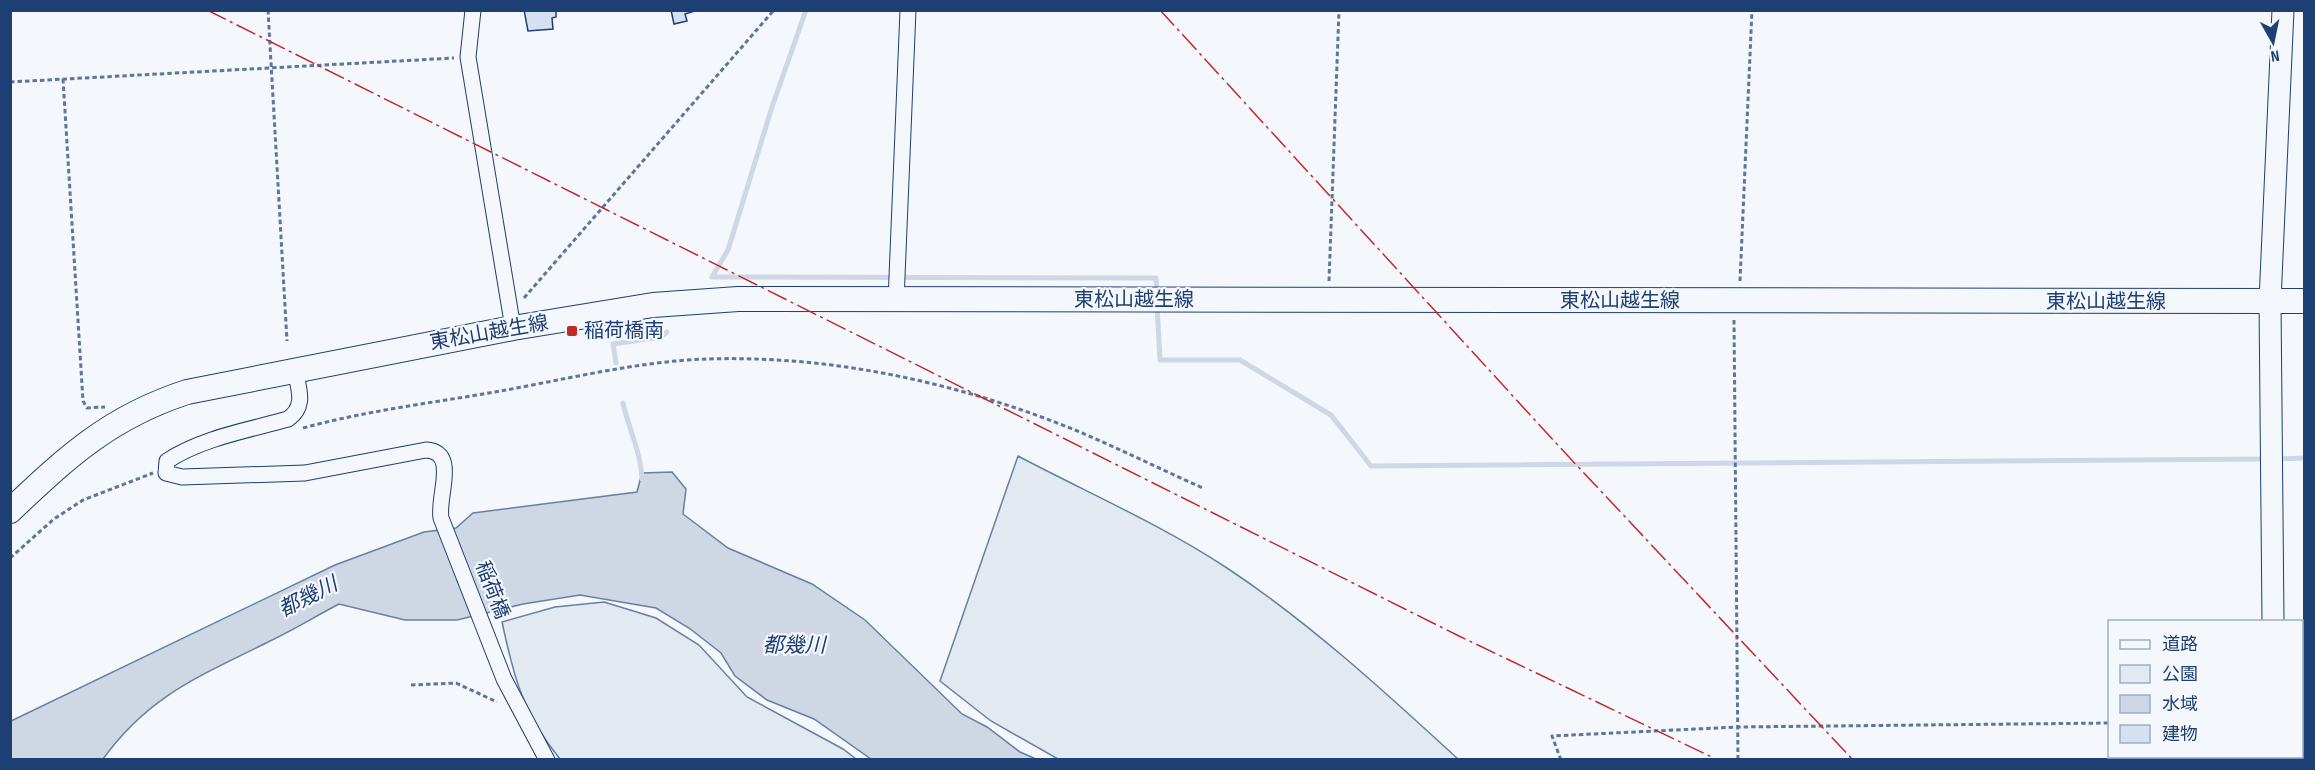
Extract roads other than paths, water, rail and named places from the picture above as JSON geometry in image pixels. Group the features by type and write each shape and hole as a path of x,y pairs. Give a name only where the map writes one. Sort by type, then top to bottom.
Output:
{"main road":[{"name":"東松山越生線","path":"10,511 81,446 154,403 188,392 511,317 738,298 896,301 2304,302"}],"street":[{"path":"473,10 468,57 511,317"},
{"path":"896,301 908,10"},
{"path":"2272,620 2270,301 2283,10"},
{"name":"稲荷橋","path":"295,369 301,402 296,414 288,419 202,444 166,461 165,468 170,475 182,477 304,473 434,451 442,456 444,462 440,496 441,518 504,679 547,759"}],"water":[{"name":"都幾川","path":"672,472 686,489 683,514 728,548 812,584 865,620 962,714 987,727 1020,752 1036,759 871,759 814,719 767,700 735,676 721,653 689,628 656,608 580,595 523,604 457,620 405,620 339,604 199,677 158,702 139,718 103,759 11,760 11,721 335,565 424,532 456,528 473,513 637,492 642,473"}],"waterway":[{"path":"712,277 728,250 772,107 806,10"},
{"path":"712,277 1156,278 1157,293"},
{"path":"1157,305 1160,360 1240,360 1331,415 1371,466 2267,459"},
{"path":"616,363 613,344 661,337 667,332"},
{"path":"623,403 637,450 642,479"},
{"path":"2276,459 2304,458"}],"place":[{"name":"稲荷橋南","path":"572,331"}]}
